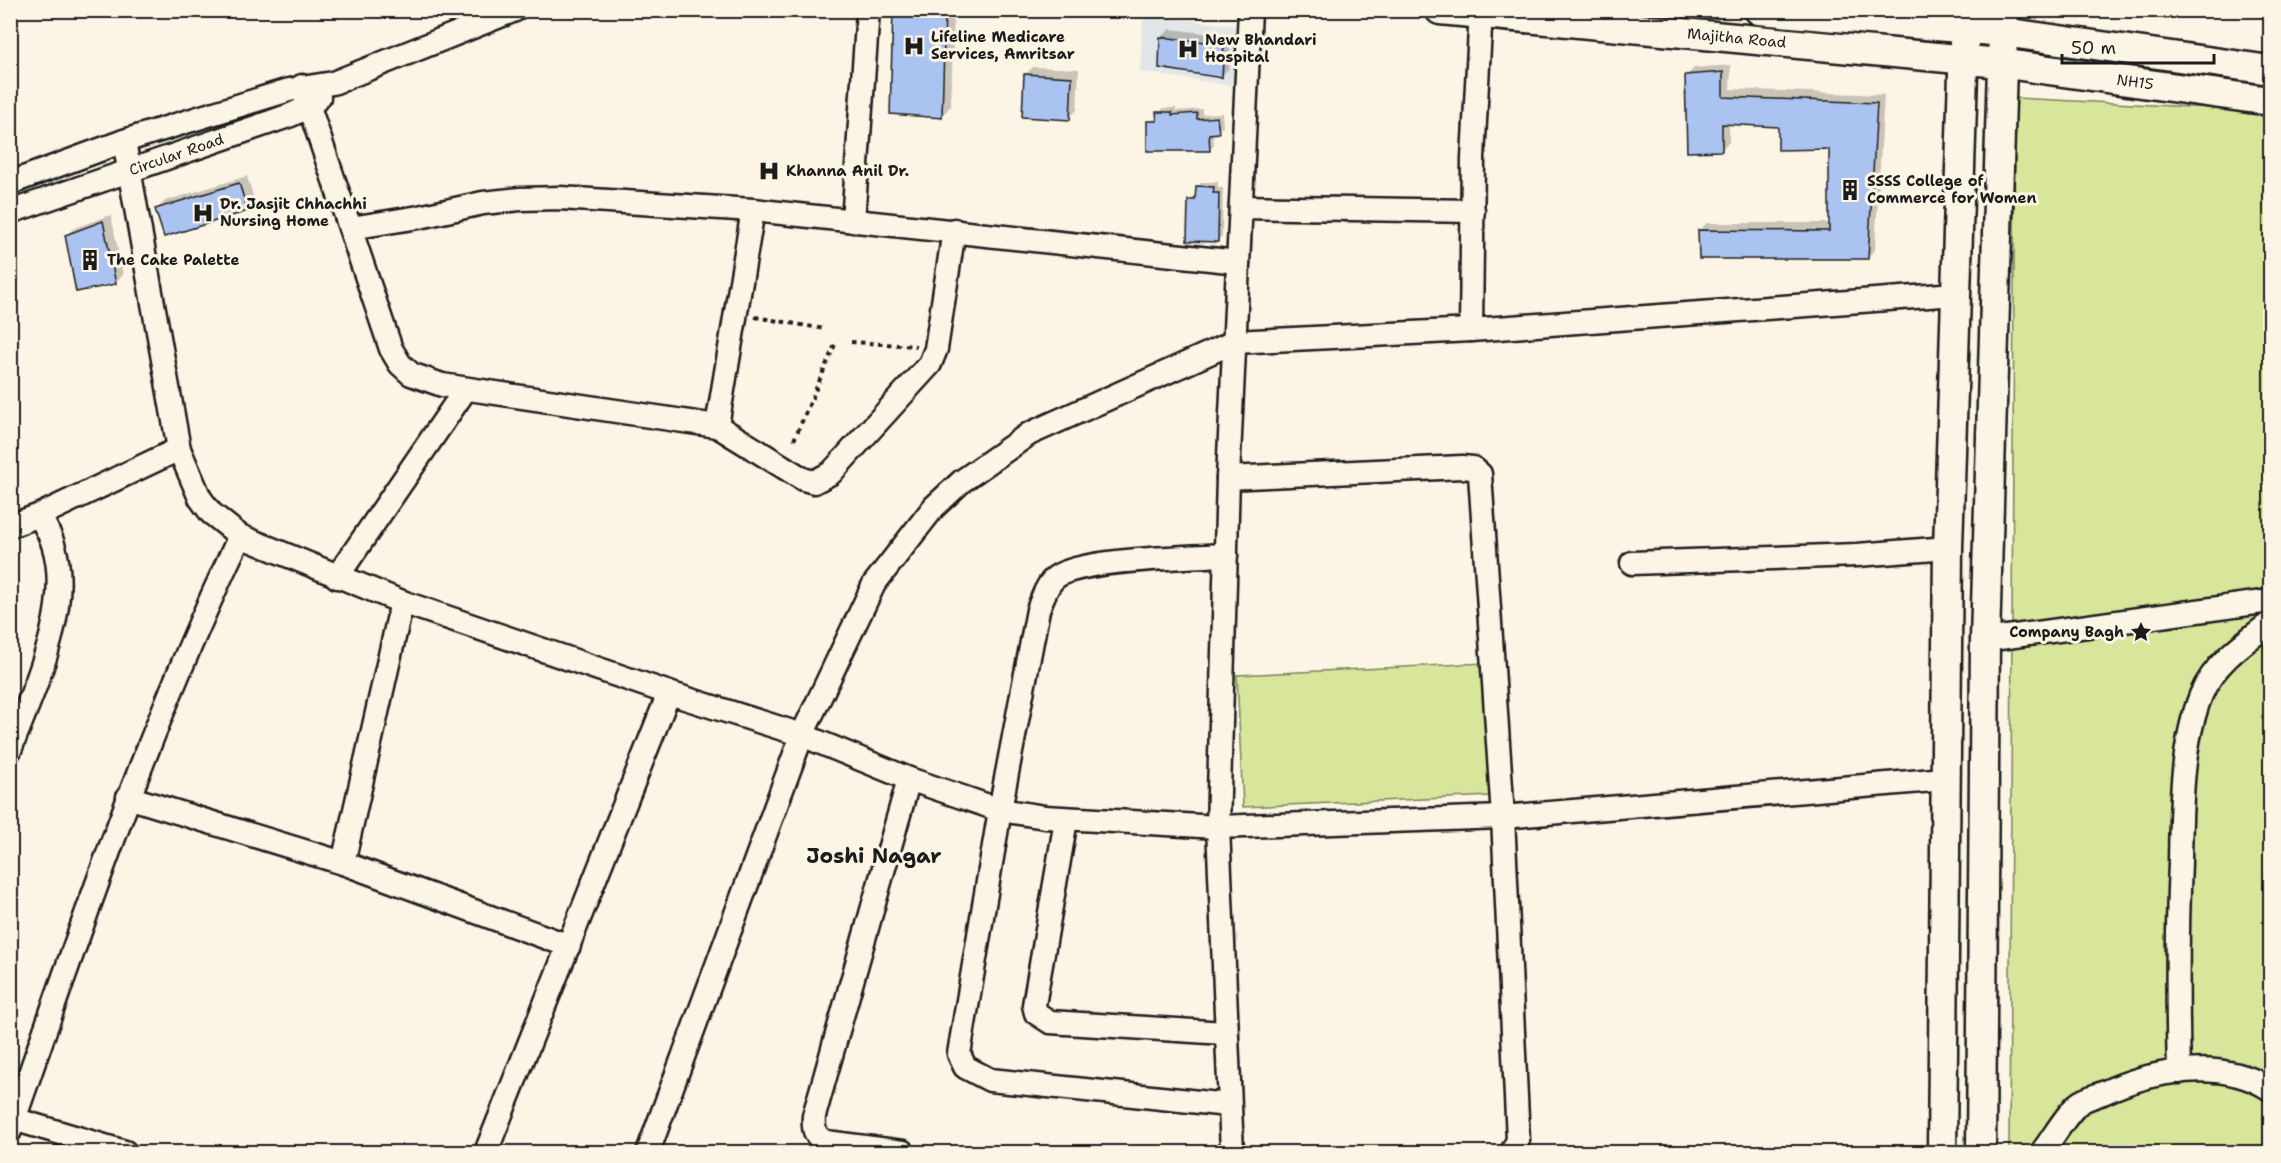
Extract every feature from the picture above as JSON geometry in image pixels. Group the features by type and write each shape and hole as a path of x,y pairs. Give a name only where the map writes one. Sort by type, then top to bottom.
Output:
{"main road":[{"name":"Majitha Road","path":"1440,10 1481,12 2000,63"},
{"name":"Majitha Road","path":"1759,10 2003,21 2271,70"},
{"path":"1942,1152 1948,548 1965,20"},
{"path":"1981,1152 1985,640 2003,21"},
{"name":"NH15","path":"2000,63 2271,101"}],"street":[{"name":"Circular Road","path":"10,212 129,170 515,10"},
{"path":"853,221 868,10"},
{"path":"1232,1152 1228,1105 1218,828 1228,478 1250,10"},
{"path":"1471,330 1481,12"},
{"name":"Circular Road","path":"10,183 124,141 306,96"},
{"path":"306,96 391,349 400,364 411,374 423,380 465,390 717,426 803,479 814,482 831,473 930,364 936,349 954,230"},
{"path":"124,141 178,449 200,498 212,513 240,536 402,602 669,693 802,735 909,779 1000,810 1066,820 1218,828 1503,817 1945,779"},
{"path":"351,228 520,199 560,198 753,210 1238,262"},
{"path":"1241,207 1473,211"},
{"path":"717,426 753,210"},
{"path":"648,1152 802,735 874,584 934,507 962,481 1029,434 1234,342 1471,330 1955,294"},
{"path":"338,577 465,390"},
{"path":"10,526 40,515 178,449"},
{"path":"1228,478 1462,467 1478,470 1482,483 1503,817 1518,1140 1512,1152"},
{"path":"10,750 49,649 56,612 55,555 40,515"},
{"path":"125,1152 12,1123 128,797 206,606 240,536"},
{"path":"1632,563 1845,556 1948,548"},
{"path":"1226,555 1083,566 1055,578 1038,610 1000,810 959,1054 965,1067 990,1080 1228,1105"},
{"path":"1985,640 2271,601"},
{"path":"344,863 402,602"},
{"path":"2179,1072 2176,980 2181,807 2191,727 2202,693 2219,666 2271,623"},
{"path":"486,1152 669,693"},
{"path":"903,1152 826,1142 818,1138 813,1130 814,1116 909,779"},
{"path":"128,797 344,863 569,946"},
{"path":"1066,820 1034,1005 1036,1013 1050,1022 1225,1033"},
{"path":"2042,1152 2078,1104 2135,1078 2193,1070 2225,1073 2257,1081 2271,1089"}],"path":[{"path":"750,316 825,329"},
{"path":"794,440 836,342"},
{"path":"851,342 920,347"}],"shaded area":[{"name":"New Bhandari Hospital","path":"1143,14 1235,26 1234,86 1140,72"}],"green space":[{"name":"Company Bagh","path":"2015,98 2270,111 2270,1152 2009,1152"},
{"path":"1486,663 1492,796 1243,807 1237,675"}],"building":[{"path":"893,10 945,11 942,118 890,114"},
{"path":"1160,37 1224,44 1222,78 1159,68"},
{"name":"SSSS College of Commerce for Women","path":"1723,72 1723,97 1877,103 1868,259 1699,259 1698,230 1829,231 1829,149 1778,150 1778,127 1722,124 1722,151 1687,152 1685,75"},
{"path":"1024,74 1072,77 1070,120 1022,117"},
{"path":"1156,112 1172,112 1172,115 1197,113 1197,119 1217,117 1219,133 1209,134 1210,151 1147,151 1147,121 1157,121"},
{"path":"239,183 248,211 164,237 155,209"},
{"path":"1196,186 1214,187 1213,193 1219,193 1218,242 1187,241 1188,200 1195,200"},
{"name":"The Cake Palette","path":"103,221 116,284 76,292 65,235"}],"place":[{"name":"Lifeline Medicare Services, Amritsar","path":"914,46"},
{"name":"New Bhandari Hospital","path":"1188,49"},
{"name":"Khanna Anil Dr.","path":"769,171"},
{"name":"SSSS College of Commerce for Women","path":"1850,190"},
{"name":"Dr. Jasjit Chhachhi Nursing Home","path":"203,213"},
{"name":"The Cake Palette","path":"90,260"},
{"name":"Company Bagh","path":"2141,632"}],"district":[{"name":"Joshi Nagar","path":"874,856"}]}
